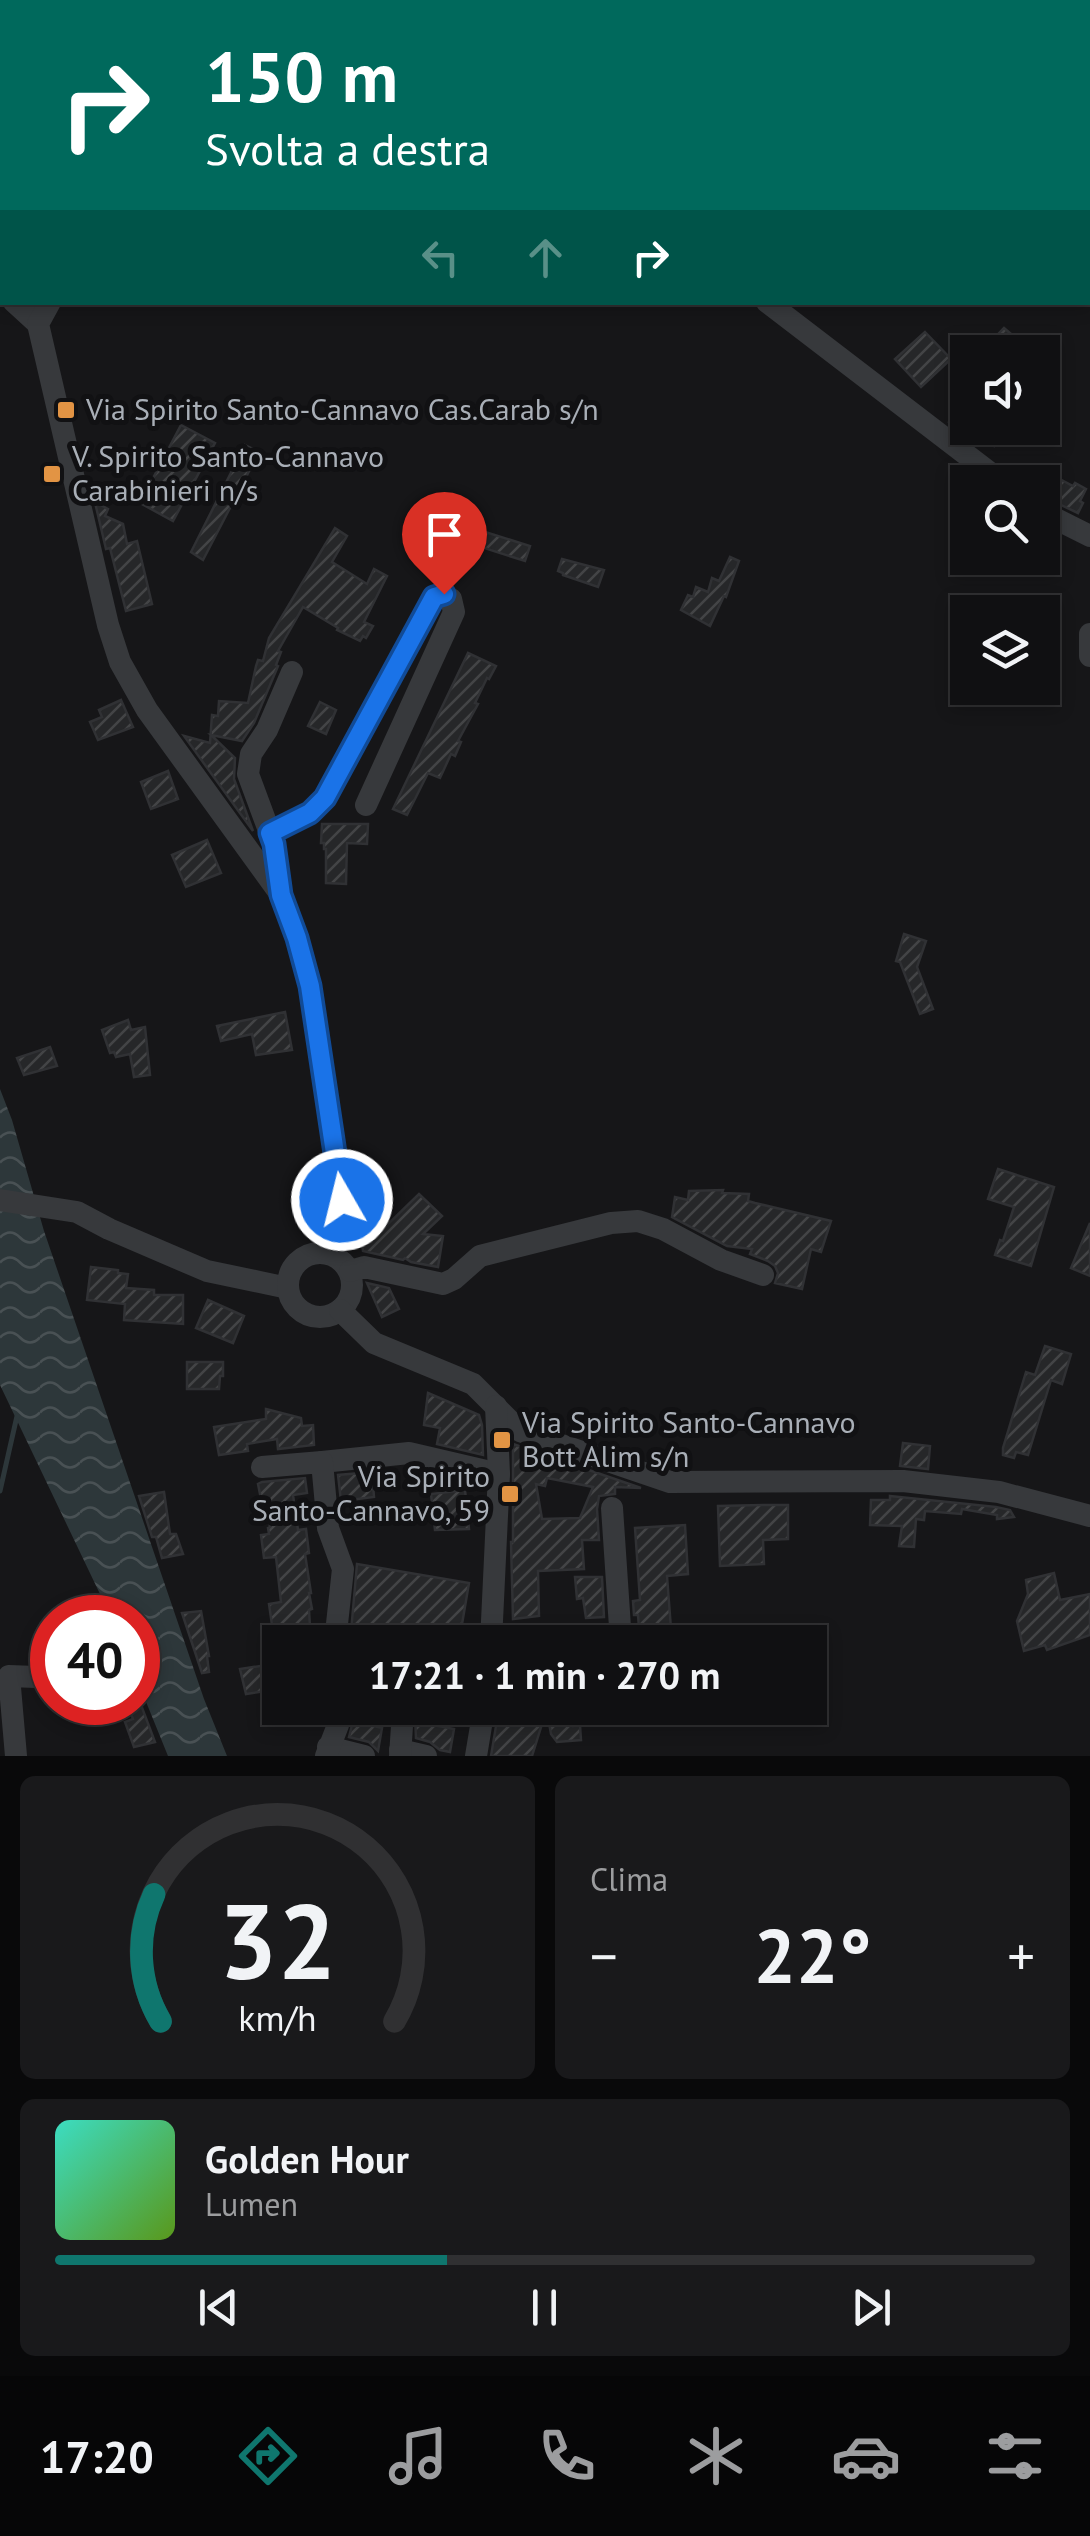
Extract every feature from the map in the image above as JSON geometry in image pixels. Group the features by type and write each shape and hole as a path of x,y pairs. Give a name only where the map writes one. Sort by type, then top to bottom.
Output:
{"street":[{"path":"17,305 38,324 120,662 146,710 281,895"},
{"path":"38,324 48,305"},
{"path":"771,305 980,465"},
{"path":"1060,521 1090,536"},
{"path":"270,833 310,813 325,798 434,597 444,594 451,599 454,612 366,805"},
{"path":"1090,634 1090,656"},
{"path":"292,672 267,730 250,754 248,774 274,844 281,895 310,986 342,1200 343,1234 329,1254"},
{"path":"0,1200 77,1212 207,1270 288,1288"},
{"path":"350,1272 364,1267 442,1284 480,1256 611,1223 638,1221 763,1275"},
{"path":"314,1253 329,1254 342,1260 350,1272 350,1300 328,1316 314,1317 292,1301 288,1288 290,1272 299,1260 314,1253"},
{"path":"340,1310 374,1343 472,1384 520,1431 670,1482 903,1481 999,1492 1090,1516"},
{"path":"492,1625 499,1474 496,1406"},
{"path":"262,1467 409,1453 499,1474"},
{"path":"322,1462 328,1528 343,1570 338,1625"},
{"path":"612,1508 620,1625"},
{"path":"16,1756 9,1676 30,1677"},
{"path":"338,1725 327,1752 364,1756"},
{"path":"476,1756 481,1725"},
{"path":"401,1744 426,1756"}],"water":[{"path":"0,1089 44,1231 227,1756 168,1756 155,1725 160,1725 160,1595 100,1595 0,1385"}],"building":[{"path":"925,332 950,358 921,387 895,359"},
{"path":"181,425 215,443 173,521 140,503"},
{"path":"245,445 259,452 203,560 191,552"},
{"path":"1060,479 1086,489 1078,513 1060,505"},
{"path":"97,493 99,504 108,509 105,516 123,524 127,544 137,541 152,604 126,611 110,548 106,549 93,494"},
{"path":"335,528 347,536 332,562 367,584 374,569 387,576 364,622 373,626 366,638 363,636 360,641 337,630 303,607 278,651 278,666 254,723 242,741 211,735 235,758 234,779 253,831 184,736 210,743 212,715 218,716 219,701 248,703 258,660 263,661 269,638"},
{"path":"482,531 530,546 525,561 478,546"},
{"path":"730,557 739,561 710,626 681,610 696,587 708,592 712,578 719,581"},
{"path":"562,559 604,570 598,587 563,575 558,571"},
{"path":"468,653 496,666 475,703 478,704 458,741 461,742 455,756 451,754 440,778 428,773 407,815 393,809"},
{"path":"121,700 133,727 98,740 90,722 102,717 99,710"},
{"path":"320,702 336,710 326,734 308,726"},
{"path":"168,771 178,799 151,809 141,782"},
{"path":"322,824 368,824 367,844 347,843 346,884 326,883"},
{"path":"207,840 221,873 186,887 172,855"},
{"path":"904,934 926,941 917,967 933,1009 920,1014 900,962 896,961"},
{"path":"285,1012 292,1050 256,1055 252,1034 221,1041 217,1026"},
{"path":"128,1020 131,1030 145,1027 150,1075 134,1077 130,1054 116,1057 114,1052 110,1053 102,1030"},
{"path":"50,1047 57,1066 24,1075 17,1058"},
{"path":"370,1169 381,1231 419,1194 442,1216 423,1234 443,1236 438,1267 363,1251 353,1173"},
{"path":"998,1169 1054,1187 1031,1266 995,1255 1014,1207 988,1199"},
{"path":"723,1190 722,1193 749,1194 748,1201 831,1221 821,1252 811,1249 802,1289 775,1283 775,1266 750,1254 752,1249 727,1246 672,1217 675,1197 688,1200 689,1191"},
{"path":"1090,1223 1090,1276 1071,1268"},
{"path":"91,1267 128,1274 126,1288 154,1290 154,1295 183,1295 183,1324 124,1320 125,1304 87,1300"},
{"path":"367,1283 389,1288 399,1309 382,1317"},
{"path":"208,1300 244,1316 233,1343 196,1328"},
{"path":"1045,1346 1071,1354 1062,1384 1051,1380 1028,1455 1003,1455 1026,1372 1035,1375"},
{"path":"187,1362 223,1362 219,1389 187,1389"},
{"path":"428,1393 479,1415 483,1455 437,1444 440,1428 424,1425"},
{"path":"266,1409 301,1418 302,1426 313,1425 314,1445 278,1449 277,1439 247,1444 248,1451 219,1455 214,1427 266,1419"},
{"path":"903,1443 930,1446 928,1469 900,1466"},
{"path":"513,1444 641,1488 615,1487 615,1494 599,1496 599,1540 582,1540 584,1569 538,1571 539,1616 513,1619","holes":["547,1478 593,1487 580,1518 542,1519 536,1484 545,1486"]},
{"path":"372,1472 374,1497 341,1501 338,1475"},
{"path":"305,1478 307,1493 293,1495 298,1530 306,1529 310,1625 272,1625 269,1604 281,1602 276,1557 264,1558 261,1535 269,1534 270,1527 266,1499 261,1499 258,1484"},
{"path":"465,1490 469,1529 435,1530 431,1494"},
{"path":"164,1492 170,1534 176,1534 183,1554 162,1558 139,1496"},
{"path":"890,1496 996,1507 1010,1510 1014,1517 997,1519 997,1515 962,1509 961,1514 925,1511 924,1520 916,1519 914,1547 899,1546 902,1526 870,1525 871,1500 890,1500"},
{"path":"788,1505 788,1539 763,1540 764,1564 720,1566 718,1506"},
{"path":"685,1525 688,1574 667,1576 671,1625 639,1625 638,1615 634,1615 633,1601 640,1600 635,1528"},
{"path":"357,1564 469,1583 462,1625 352,1625"},
{"path":"1054,1573 1060,1600 1090,1594 1090,1635 1047,1650 1045,1645 1024,1651 1017,1621 1028,1594 1026,1580"},
{"path":"575,1577 602,1577 604,1617 586,1618 583,1598 577,1599"},
{"path":"201,1611 209,1656 209,1672 202,1673 182,1613"},
{"path":"262,1666 262,1692 246,1694 240,1669"},
{"path":"126,1725 149,1725 155,1742 134,1747"},
{"path":"352,1725 382,1728 378,1751 369,1742 349,1737"},
{"path":"415,1725 454,1729 450,1752 416,1738"},
{"path":"496,1725 542,1725 532,1756 491,1756"},
{"path":"549,1725 580,1725 581,1740 557,1742"}],"waterway":[{"path":"0,1491 17,1416"}],"place":[{"name":"Via Spirito Santo-Cannavo Cas.Carab s/n","path":"66,410"},
{"name":"V. Spirito Santo-Cannavo Carabinieri n/s","path":"52,474"},
{"name":"Via Spirito Santo-Cannavo Bott Alim s/n","path":"502,1440"},
{"name":"Via Spirito Santo-Cannavo, 59","path":"510,1494"}],"route":[{"path":"342,1200 310,986 281,895 270,833 310,813 325,798 434,597 444,594"}]}
